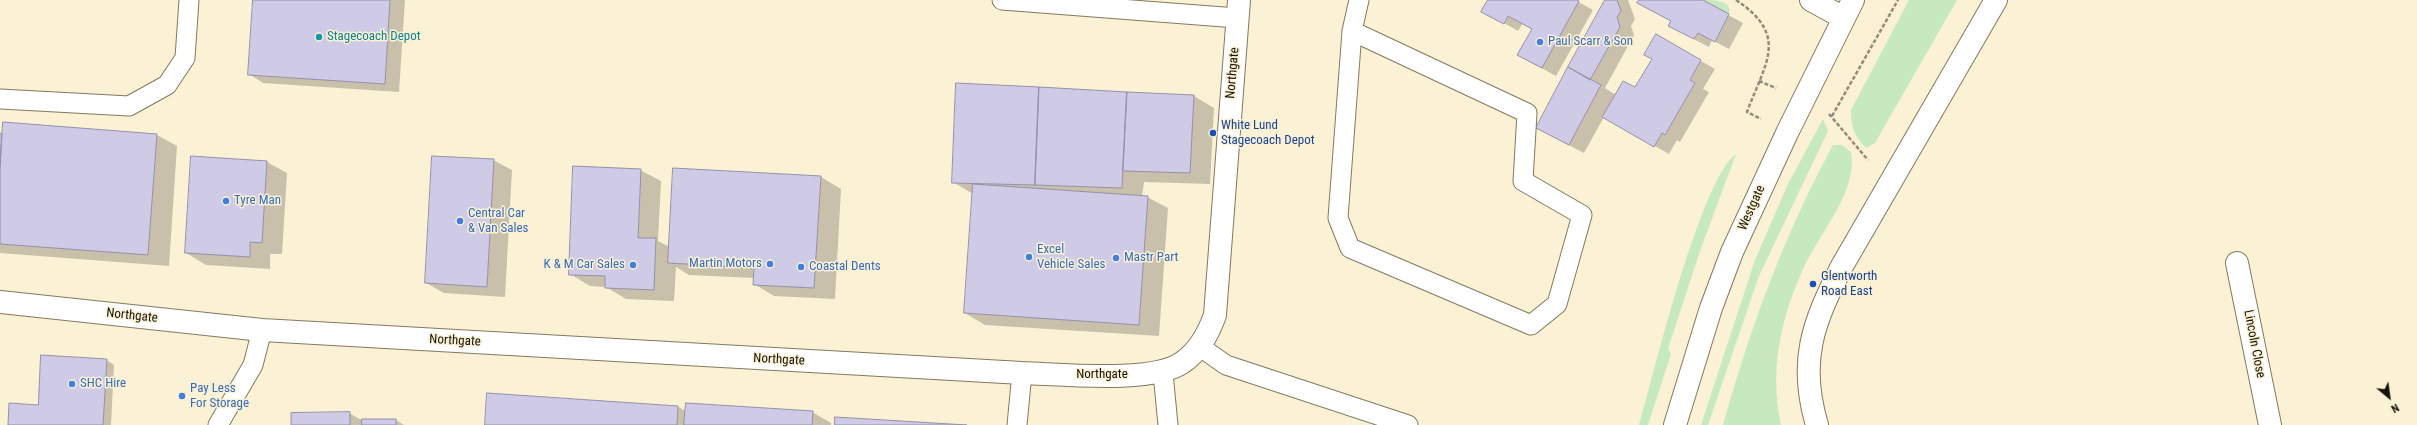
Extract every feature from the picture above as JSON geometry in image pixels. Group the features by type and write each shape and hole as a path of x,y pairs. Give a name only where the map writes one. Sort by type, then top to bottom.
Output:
{"street":[{"path":"1811,0 1847,9"},
{"path":"1817,425 1807,383 1811,346 1820,310 1842,266 1996,0"},
{"name":"Northgate","path":"0,302 262,330 1022,374 1111,376 1162,373 1184,362 1199,346 1209,330 1215,315 1238,9"},
{"name":"Westgate","path":"1675,425 1711,308 1732,252 1752,205 1847,9"},
{"name":"Lincoln Close","path":"2237,263 2270,425"}],"lane":[{"path":"0,99 129,106 167,85 185,58 189,0"},
{"path":"1002,0 1238,9"},
{"path":"1352,31 1526,113 1523,181 1582,215 1557,304 1532,325 1350,248 1338,218 1352,31 1359,0"},
{"path":"218,425 252,365 262,330"},
{"path":"1199,346 1226,365 1408,425"},
{"path":"1162,373 1168,425"},
{"path":"1018,425 1022,374"}],"path":[{"path":"1736,0 1765,26 1770,50 1767,65 1759,81 1748,112 1754,116"},
{"path":"1889,186 1832,116 1898,0"},
{"path":"1759,81 1767,84"}],"green space":[{"path":"1703,0 1725,3 1728,6 1729,14"},
{"path":"1909,0 1957,0 1875,143 1866,148 1854,131 1851,110"},
{"path":"1823,119 1828,131 1759,276 1708,425 1701,425 1755,260 1788,184"},
{"path":"1833,145 1842,145 1851,152 1852,167 1844,196 1805,265 1789,304 1777,364 1776,384 1781,425 1723,425 1745,352 1770,282 1799,213"},
{"path":"1736,154 1700,251 1668,349 1671,354 1648,425 1639,425 1667,323 1693,237 1722,171"}],"building":[{"name":"Stagecoach Depot","path":"253,0 390,0 385,84 248,75"},
{"name":"Paul Scarr & Son","path":"1488,0 1579,1 1542,68 1517,55 1532,29 1508,16 1504,24 1481,12"},
{"path":"1605,0 1617,0 1621,11 1617,17 1620,27 1590,80 1568,67"},
{"path":"1639,0 1703,0 1729,14 1715,42 1698,33 1694,39 1668,26 1671,21 1637,3"},
{"path":"1656,34 1701,60 1690,80 1695,83 1665,135 1662,133 1654,147 1602,117 1623,81 1635,87 1652,59 1644,55"},
{"path":"1568,67 1601,85 1569,145 1536,128"},
{"path":"956,83 1039,87 1035,185 952,183"},
{"path":"1039,87 1127,92 1122,188 1035,185"},
{"path":"1127,92 1194,95 1190,173 1123,171"},
{"path":"3,122 157,134 148,255 0,244 0,167"},
{"path":"0,133 2,134 0,167"},
{"name":"Tyre Man","path":"191,156 267,161 262,243 250,242 250,257 185,253"},
{"name":"Central Car & Van Sales","path":"432,156 494,159 487,287 425,283"},
{"path":"573,166 641,169 638,238 656,238 654,290 605,288 605,276 569,275"},
{"path":"673,168 821,176 814,288 753,285 754,268 668,263"},
{"path":"973,184 1148,196 1139,325 964,313"},
{"name":"SHC Hire","path":"41,355 107,359 103,425 8,425 9,403 38,405"},
{"path":"487,393 678,406 677,425 485,425"},
{"path":"686,403 813,411 812,425 684,425"},
{"path":"350,412 350,425 291,425 291,413"},
{"path":"835,417 967,425 835,425"},
{"path":"362,419 396,419 396,425 362,425"}],"place":[{"name":"Stagecoach Depot","path":"319,37"},
{"name":"Paul Scarr & Son","path":"1540,42"},
{"name":"White Lund Stagecoach Depot","path":"1213,133"},
{"name":"Tyre Man","path":"226,201"},
{"name":"Central Car & Van Sales","path":"460,221"},
{"name":"Excel Vehicle Sales","path":"1029,257"},
{"name":"Mastr Part","path":"1116,258"},
{"name":"Martin Motors","path":"770,264"},
{"name":"K & M Car Sales","path":"633,265"},
{"name":"Coastal Dents","path":"801,267"},
{"name":"Glentworth Road East","path":"1813,284"},
{"name":"SHC Hire","path":"72,384"},
{"name":"Pay Less For Storage","path":"182,396"}]}
